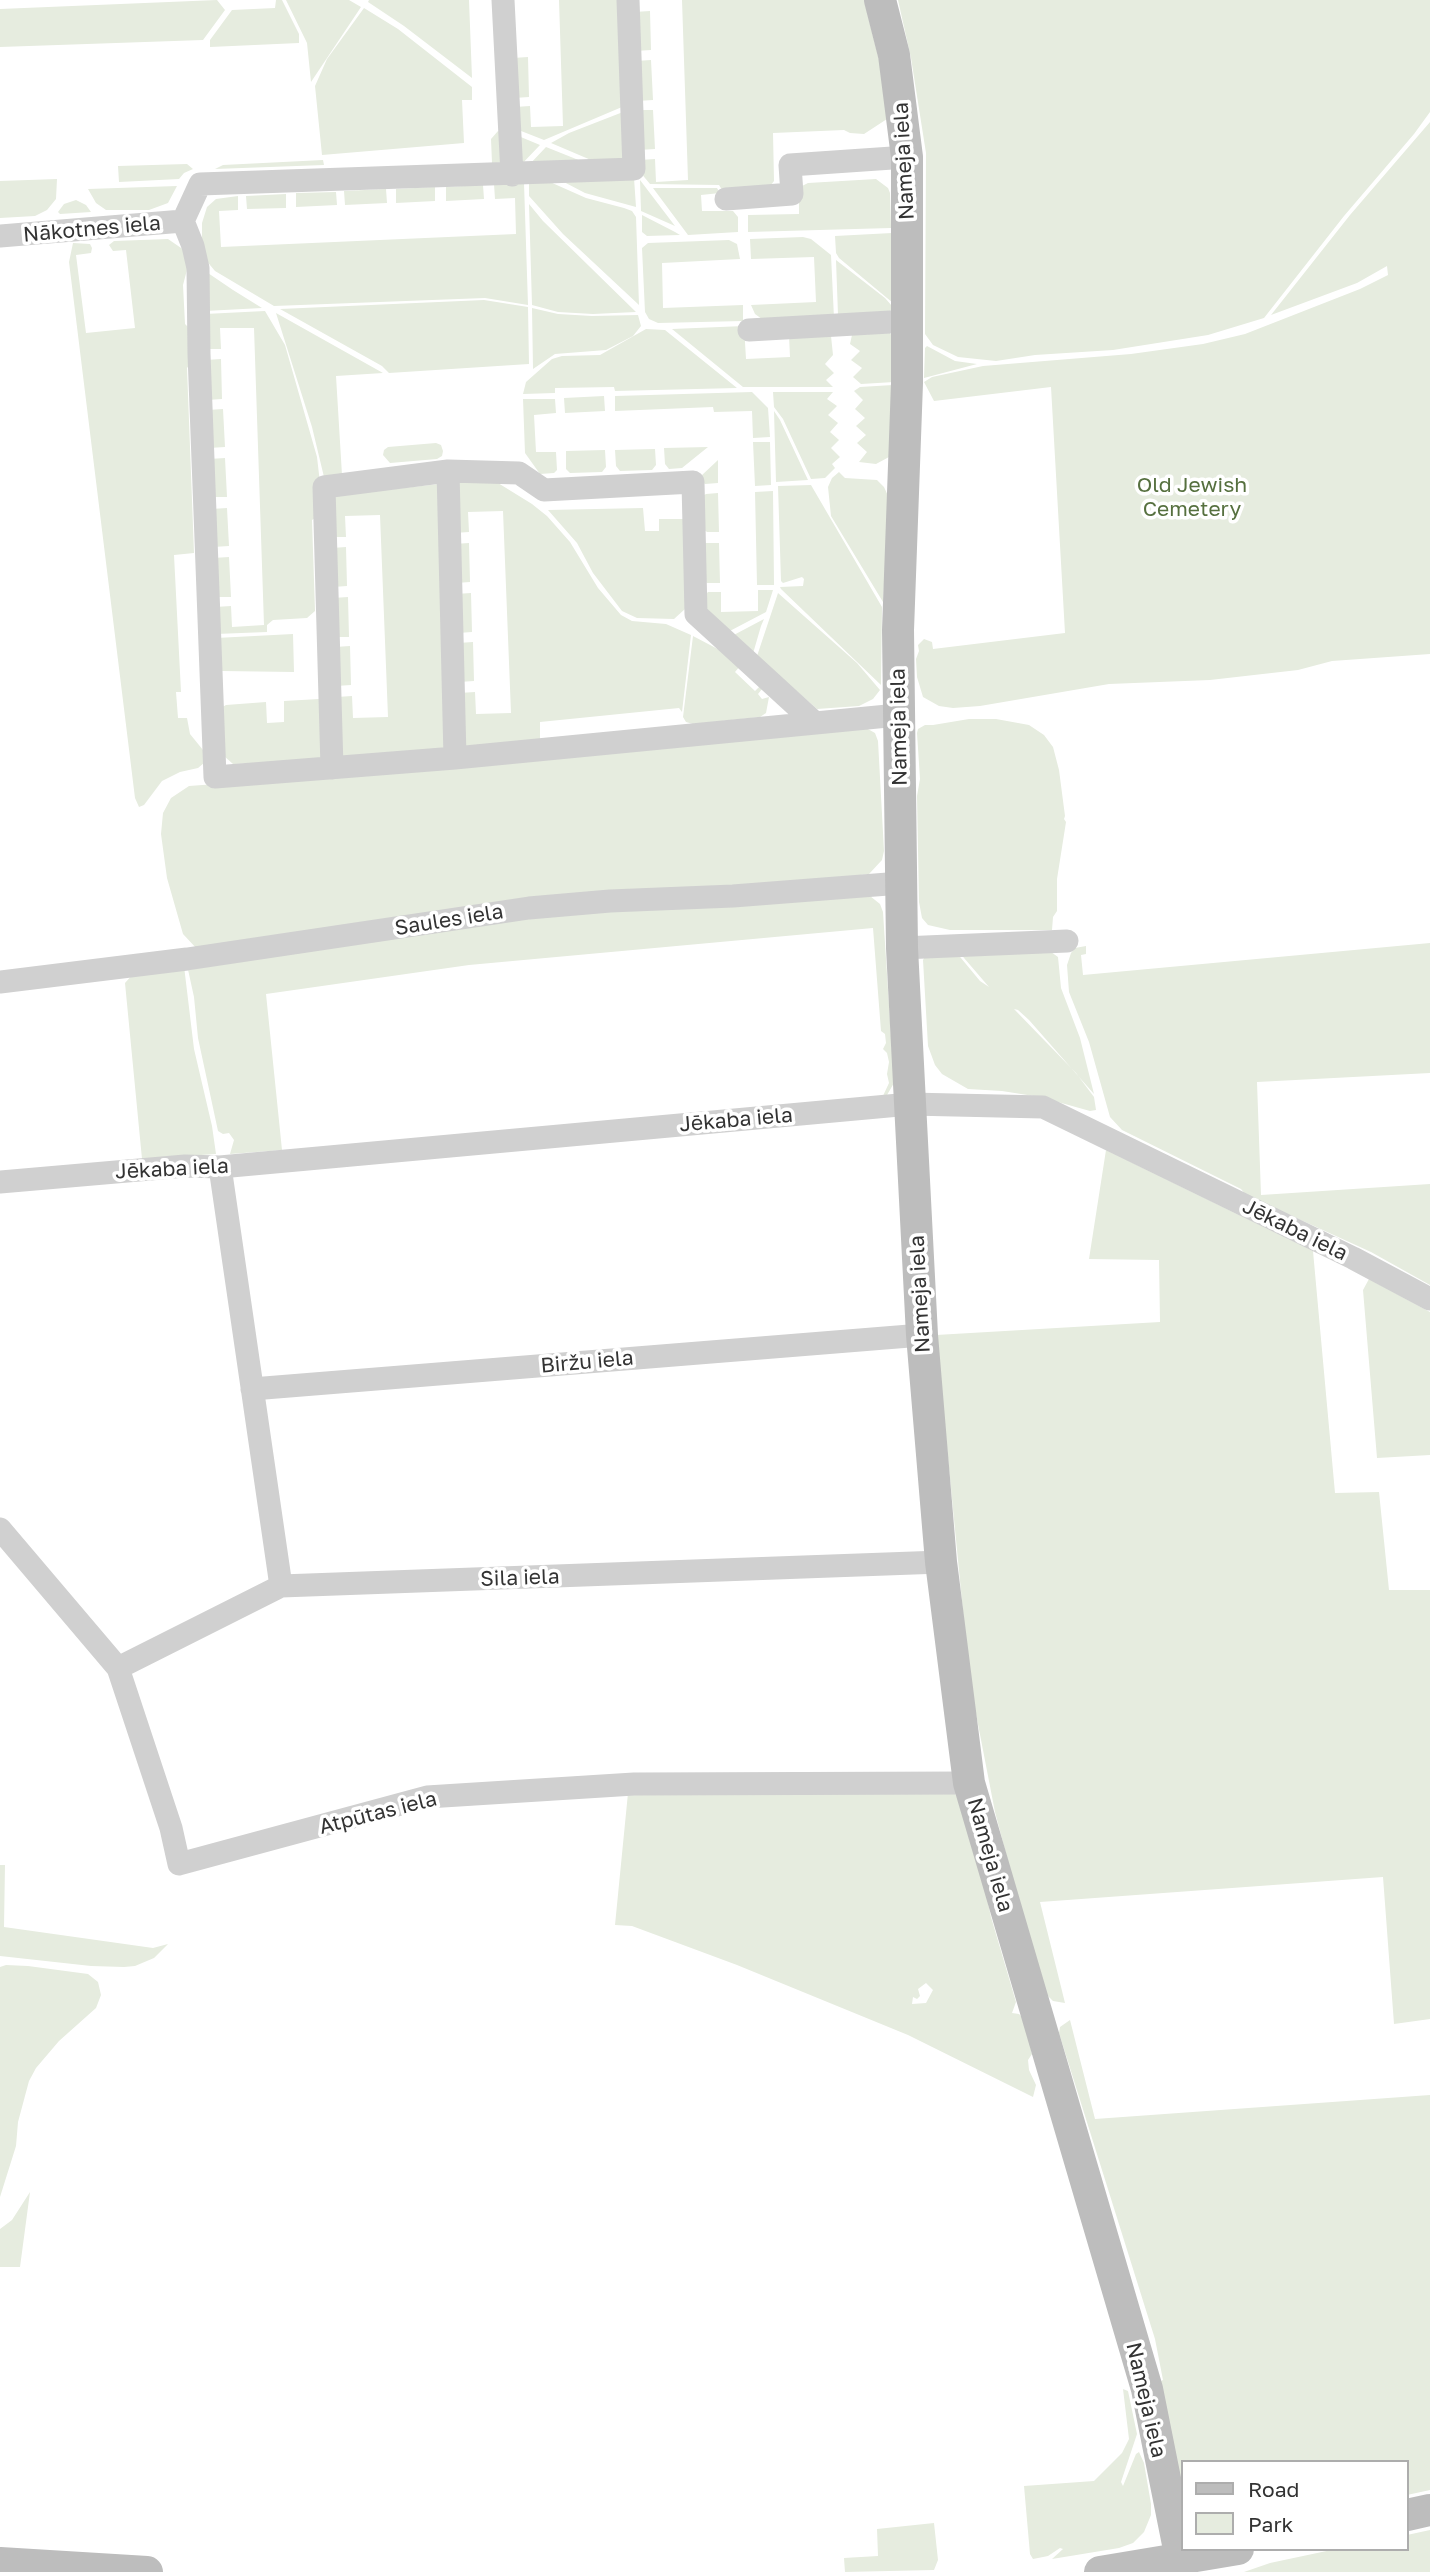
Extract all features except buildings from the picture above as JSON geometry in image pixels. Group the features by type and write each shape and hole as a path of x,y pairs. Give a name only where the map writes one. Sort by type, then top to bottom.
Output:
{"street":[{"path":"503,0 512,175"},
{"path":"628,0 634,169 200,184 183,221 198,268 215,777 455,758 898,715"},
{"name":"Nameja iela","path":"880,0 894,55 906,157 908,321 898,630 902,948 922,1335 941,1562 969,1783 1147,2389 1181,2559"},
{"path":"726,199 792,194 790,165 906,157"},
{"name":"Nākotnes iela","path":"0,236 183,221"},
{"path":"749,330 908,321"},
{"path":"331,768 324,487 448,471 519,473 544,490 693,482 696,614 814,722"},
{"path":"448,471 455,758"},
{"name":"Saules iela","path":"0,982 187,959 529,908 901,883"},
{"path":"902,948 1067,941"},
{"name":"Jēkaba iela","path":"0,1182 185,1166 220,1167 910,1104 1043,1107 1353,1258 1430,1299"},
{"path":"220,1167 281,1586"},
{"name":"Biržu iela","path":"252,1389 922,1335"},
{"name":"Atpūtas iela","path":"0,1529 118,1668 171,1828 180,1864 427,1797 634,1784 969,1783"},
{"name":"Sila iela","path":"118,1668 281,1586 941,1562"},
{"path":"1409,2515 1430,2510"},
{"path":"1101,2572 1227,2551"},
{"path":"0,2563 147,2572"}],"green space":[{"path":"217,0 225,10 203,40 0,47 0,9"},
{"path":"276,0 282,0 299,34 299,43 210,47 210,40 232,10 275,8"},
{"path":"286,0 349,0 361,7 311,82 307,43"},
{"path":"469,0 472,78 368,2"},
{"path":"559,0 620,0 622,107 544,140 516,129 515,107 530,106 531,127 563,126"},
{"path":"682,0 864,0 882,72 887,119 864,134 844,130 773,133 774,181 771,185 724,193 719,185 650,184 640,172 640,160 655,159 656,182 688,180"},
{"path":"898,0 1430,0 1430,112 1264,318 1208,335 1113,350 1035,355 996,361 958,357 933,345 925,334 926,153 911,58"},
{"path":"364,8 398,29 472,87 472,100 462,100 464,143 322,155 315,86 327,59"},
{"path":"650,11 651,50 635,51 634,12"},
{"path":"528,57 529,97 514,98 513,58"},
{"path":"651,60 653,100 637,101 636,61"},
{"path":"637,110 653,110 655,149 639,150"},
{"path":"623,112 624,162 598,163 551,143 569,133"},
{"name":"Old Jewish Cemetery","path":"1430,122 1430,654 1332,661 1298,670 1210,680 1109,684 980,706 939,706 923,697 917,677 916,659 918,645 924,639 932,642 933,649 1065,633 1051,387 934,401 924,382 932,377 983,366 1131,354 1203,344 1245,334 1360,289 1388,275 1387,266 1357,283 1271,315 1350,215"},
{"path":"498,131 506,162 492,163 491,139"},
{"path":"516,135 540,145 519,167"},
{"path":"546,147 586,163 528,166"},
{"path":"323,160 324,165 215,169 223,165"},
{"path":"187,164 193,169 179,179 119,182 118,166"},
{"path":"634,178 636,207 585,193 562,181"},
{"path":"57,179 56,199 47,210 35,216 0,218 0,181"},
{"path":"876,179 888,188 890,193 891,228 748,232 748,215 799,214 799,193 802,186 808,183"},
{"path":"640,180 675,226 641,211"},
{"path":"550,182 586,198 632,211 636,217 639,305 563,234 529,196 529,183"},
{"path":"524,183 528,305 485,298 274,306 215,271 205,259 202,223 207,207 216,199 238,196 238,210 219,211 221,247 516,234 515,198 495,199 494,184"},
{"path":"483,185 484,199 446,201 446,187"},
{"path":"177,186 168,203 149,210 106,210 96,203 88,189"},
{"path":"435,187 435,201 396,203 396,189"},
{"path":"653,188 717,188 720,193 701,195 702,211 733,211 738,217 738,232 688,235"},
{"path":"386,189 387,203 345,205 344,191"},
{"path":"336,192 337,205 296,207 296,193"},
{"path":"286,194 286,208 247,209 246,196"},
{"path":"76,200 86,205 91,212 58,212 64,204"},
{"path":"529,204 636,312 558,312 532,305"},
{"path":"642,215 680,235 647,236 642,232"},
{"path":"892,233 893,303 839,258 835,236"},
{"path":"168,239 184,250 188,266 183,285 185,324 193,332 194,360 187,368 194,553 174,555 181,692 176,692 178,718 187,718 190,734 203,750 204,763 198,768 180,772 162,781 144,805 139,807 135,798 69,262 73,243 90,244 91,253 76,255 86,333 135,328 126,250 113,251 109,245 114,241"},
{"path":"750,239 811,239 831,255 834,318 762,319 755,314 751,305 816,302 814,257 751,259"},
{"path":"729,240 737,244 740,259 662,263 663,308 743,305 743,321 658,323 649,319 645,312 642,248 648,243"},
{"path":"836,260 885,298 892,306 890,313 838,315"},
{"path":"205,271 233,290 262,308 205,311"},
{"path":"484,300 528,307 529,364 389,373 382,366 280,309"},
{"path":"532,308 558,314 638,315 641,326 633,336 606,350 555,354 533,369"},
{"path":"265,311 285,345 317,457 320,483 315,518 312,520 315,611 307,618 273,620 267,625 267,632 216,634 215,607 231,606 232,627 264,625 254,328 220,328 221,349 208,349 205,314"},
{"path":"276,313 383,373 336,376 342,475 324,477 312,427"},
{"path":"744,326 746,359 790,357 789,335 831,336 833,355 825,364 834,373 826,380 833,387 743,387 672,329"},
{"path":"646,329 665,330 737,388 615,391 614,387 555,388 555,393 523,394 526,382 552,359 562,356 600,355"},
{"path":"890,333 893,338 894,382 861,384 853,377 862,368 851,360 860,351 850,344 852,335"},
{"path":"927,346 955,361 977,364 924,378"},
{"path":"221,359 222,399 207,400 206,360"},
{"path":"893,385 889,457 876,464 859,462 867,452 857,443 866,435 856,426 865,418 855,409 863,400 854,391 860,387"},
{"path":"752,392 768,408 770,437 753,438 752,411 714,412 713,407 615,411 615,396"},
{"path":"773,392 833,392 827,399 837,406 828,415 838,423 830,432 839,440 831,448 840,457 832,464 835,468 825,478 811,479 783,419 774,407"},
{"path":"604,396 605,411 565,413 564,398"},
{"path":"523,399 555,399 556,413 534,415 536,452 556,452 557,470 554,473 540,474 525,453"},
{"path":"223,409 225,447 209,448 208,410"},
{"path":"774,411 780,420 808,480 776,482"},
{"path":"753,442 770,442 771,485 755,486"},
{"path":"436,443 441,445 443,451 442,456 437,459 390,463 383,455 388,447"},
{"path":"708,447 682,468 669,469 665,464 664,448"},
{"path":"655,449 656,465 652,470 620,471 616,466 615,450"},
{"path":"605,450 606,467 602,472 570,473 566,469 566,451"},
{"path":"225,458 227,497 211,497 209,459"},
{"path":"718,460 718,483 705,484 701,481 701,476"},
{"path":"839,472 845,478 877,480 889,498 883,602 831,516 828,487"},
{"path":"458,482 498,483 532,504 547,516 570,542 598,588 621,615 632,621 666,624 691,635 682,712 679,708 540,722 540,740 465,746 459,693 475,692 476,714 511,713 503,511 468,512 469,532 454,533"},
{"path":"439,484 447,745 443,748 346,758 341,755 337,697 352,696 353,718 388,717 380,515 345,516 346,537 331,537 332,496"},
{"path":"811,485 882,607 881,685 780,587 803,586 804,579 802,577 783,583 781,581 778,486"},
{"path":"773,491 774,585 757,585 755,492"},
{"path":"718,493 719,532 707,532 702,528 701,497"},
{"path":"227,508 229,546 213,547 211,509"},
{"path":"643,508 645,531 659,531 659,519 684,519 685,609 674,619 637,618 622,611 593,573 577,543 548,510"},
{"path":"469,543 470,582 456,583 454,544"},
{"path":"706,543 719,543 720,583 707,583 703,579 702,546"},
{"path":"346,547 347,586 333,587 332,548"},
{"path":"229,557 231,597 215,597 213,558"},
{"path":"758,590 773,590 766,612 726,633 708,616 704,596 708,592 721,592 721,612 758,611"},
{"path":"471,593 472,632 458,633 456,594"},
{"path":"778,593 857,663 880,690 873,699 859,706 817,709 757,656"},
{"path":"348,597 349,637 335,637 333,598"},
{"path":"764,619 761,626 752,657 730,637"},
{"path":"293,634 294,672 222,671 216,638"},
{"path":"693,636 731,656 741,665 735,672 755,691 762,684 758,694 762,699 769,697 766,713 760,717 693,724 686,722 683,717"},
{"path":"473,642 474,681 459,682 458,643"},
{"path":"350,646 351,685 336,686 335,647"},
{"path":"319,699 321,758 313,762 233,764 224,756 221,708 226,705 266,702 267,723 284,722 284,701"},
{"path":"969,719 996,719 1029,725 1044,735 1053,747 1066,822 1057,879 1057,911 1053,917 1052,930 950,930 928,925 922,918 919,902 917,796 920,779 917,733 918,729 925,725"},
{"path":"866,728 875,733 878,741 884,851 882,860 869,874 197,949 183,934 167,878 161,834 163,813 171,798 189,786 432,768"},
{"path":"870,896 880,904 883,912 894,1083 882,1098 889,1083 889,1062 883,1049 886,1043 885,1034 881,1031 873,928 469,965 266,994 282,1150 230,1154 234,1140 229,1133 218,1131 198,1038 194,997 187,965 521,915"},
{"path":"1430,943 1430,1073 1257,1082 1261,1195 1430,1184 1430,1285 1371,1252 1246,1195 1241,1189 1122,1130 1110,1117 1089,1042 1069,992 1067,965 1071,953 1075,948 1086,946 1086,954 1081,955 1083,975"},
{"path":"958,951 1051,952 1058,957 1061,988 1080,1038 1094,1094 1079,1076 1094,1097 1096,1110 1090,1111 1040,1097 968,1089 942,1074 935,1065 928,1046 923,960 926,955 956,952 980,981 989,987","holes":["1014,1009 1029,1020 1071,1068"]},
{"path":"184,966 194,1049 216,1154 142,1159 125,983 134,973"},
{"path":"1106,1150 1313,1251 1335,1493 1379,1492 1389,1590 1430,1590 1430,2019 1394,2024 1383,1877 1040,1902 1065,2003 1053,2001 1047,1995 995,1812 970,1683 936,1335 1160,1322 1159,1260 1089,1259"},
{"path":"1369,1279 1430,1312 1430,1455 1377,1458 1363,1290"},
{"path":"949,1789 957,1796 972,1834 969,1840 975,1843 991,1917 1016,2002 1012,2013 1019,2014 1024,2019 1032,2054 1028,2060 1029,2070 1036,2085 1033,2097 908,2035 737,1965 632,1926 615,1925 628,1793","holes":["926,1983 933,1990 926,2003 912,2004 913,1997 917,1999 920,1996 918,1989"]},
{"path":"0,1865 5,1865 4,1927 153,1948 168,1944 154,1958 135,1966 124,1967 0,1956"},
{"path":"6,1965 88,1974 98,1982 101,1995 96,2008 59,2041 36,2068 29,2081 18,2122 16,2146 0,2197 0,1967"},
{"path":"1070,2020 1095,2119 1430,2095 1430,2490 1409,2495 1409,2460 1182,2460 1182,2479 1177,2480 1157,2383 1163,2380 1155,2339 1059,2033 1060,2027"},
{"path":"30,2192 20,2267 0,2267 0,2229 12,2220"},
{"path":"1123,2389 1128,2391 1137,2434 1121,2482 1123,2486 1139,2452 1144,2463 1151,2504 1151,2515 1144,2532 1133,2543 1119,2548 1052,2559 1063,2549 1060,2548 1048,2556 1033,2559 1030,2554 1024,2486 1094,2481 1122,2453 1129,2439"},
{"path":"934,2523 938,2560 934,2570 845,2572 844,2558 878,2556 877,2529"},
{"path":"1430,2530 1430,2572 1244,2572 1270,2563 1327,2551 1409,2551 1409,2535"}]}
